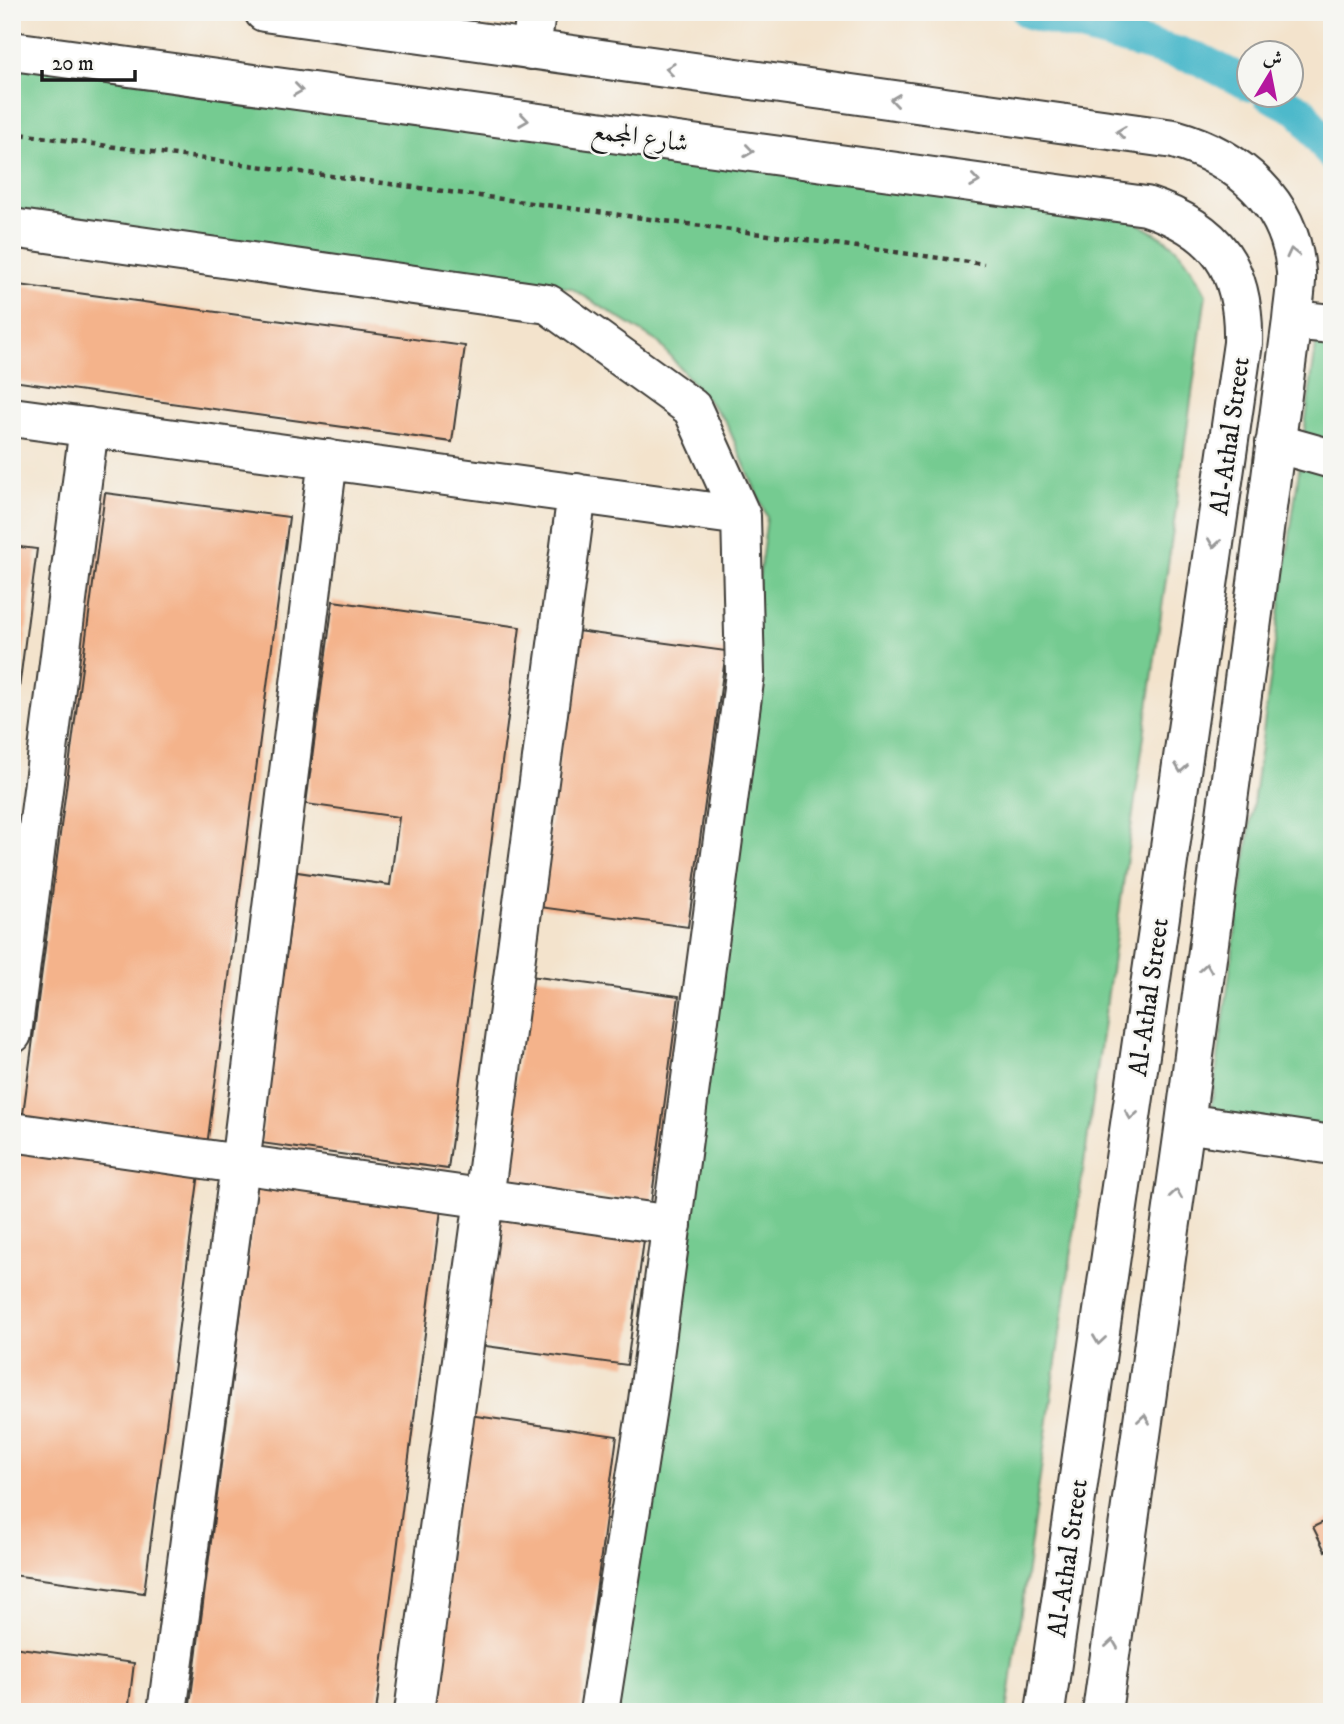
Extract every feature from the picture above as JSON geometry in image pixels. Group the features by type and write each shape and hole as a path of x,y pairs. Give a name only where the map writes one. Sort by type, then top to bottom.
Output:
{"street":[{"path":"264,12 1174,139 1197,145 1219,155 1247,175 1271,202 1283,222 1292,247 1297,274 1292,320 1332,324"},
{"path":"531,50 536,12"},
{"name":"شارع المجمع","path":"12,51 1146,205 1176,215 1202,232 1222,255 1237,282"},
{"path":"12,228 548,304 692,408 741,516 744,674 648,1401 599,1712"},
{"name":"Al-Athal Street","path":"1045,1712 1243,343 1244,312 1237,282"},
{"name":"Al-Athal Street","path":"1102,1712 1185,1123 1292,320"},
{"path":"12,417 741,516"},
{"path":"12,1034 89,427"},
{"path":"1275,443 1332,459"},
{"path":"167,1712 240,1165 328,459"},
{"path":"414,1712 576,493"},
{"path":"1185,1123 1332,1145"},
{"path":"12,1132 672,1225"}],"path":[{"path":"12,133 985,264"}],"green space":[{"path":"12,61 1131,220 1177,249 1191,267 1206,294 1007,1712 610,1712 767,517 726,422 659,343 571,288 12,223"},
{"path":"1319,324 1332,326 1332,1136 1210,1117"}],"building":[{"path":"12,284 465,346 452,442 12,381"},
{"path":"105,493 289,517 207,1146 22,1122"},
{"path":"12,546 37,549 19,689 12,688"},
{"path":"333,601 520,627 448,1169 261,1143 297,872 390,885 399,817 306,804"},
{"path":"577,631 726,651 688,927 539,907"},
{"path":"530,976 679,996 651,1203 502,1182"},
{"path":"15,1149 199,1173 144,1593 12,1575 12,1167"},
{"path":"258,1178 442,1202 376,1712 189,1712"},
{"path":"497,1205 646,1225 627,1365 478,1345"},
{"path":"469,1415 617,1436 580,1712 428,1712"},
{"path":"1332,1518 1332,1547 1325,1551 1313,1527"},
{"path":"12,1647 134,1663 128,1712 12,1712"}],"waterway":[{"path":"1028,12 1199,59 1236,78"},
{"path":"1295,108 1301,111 1332,155"}]}
